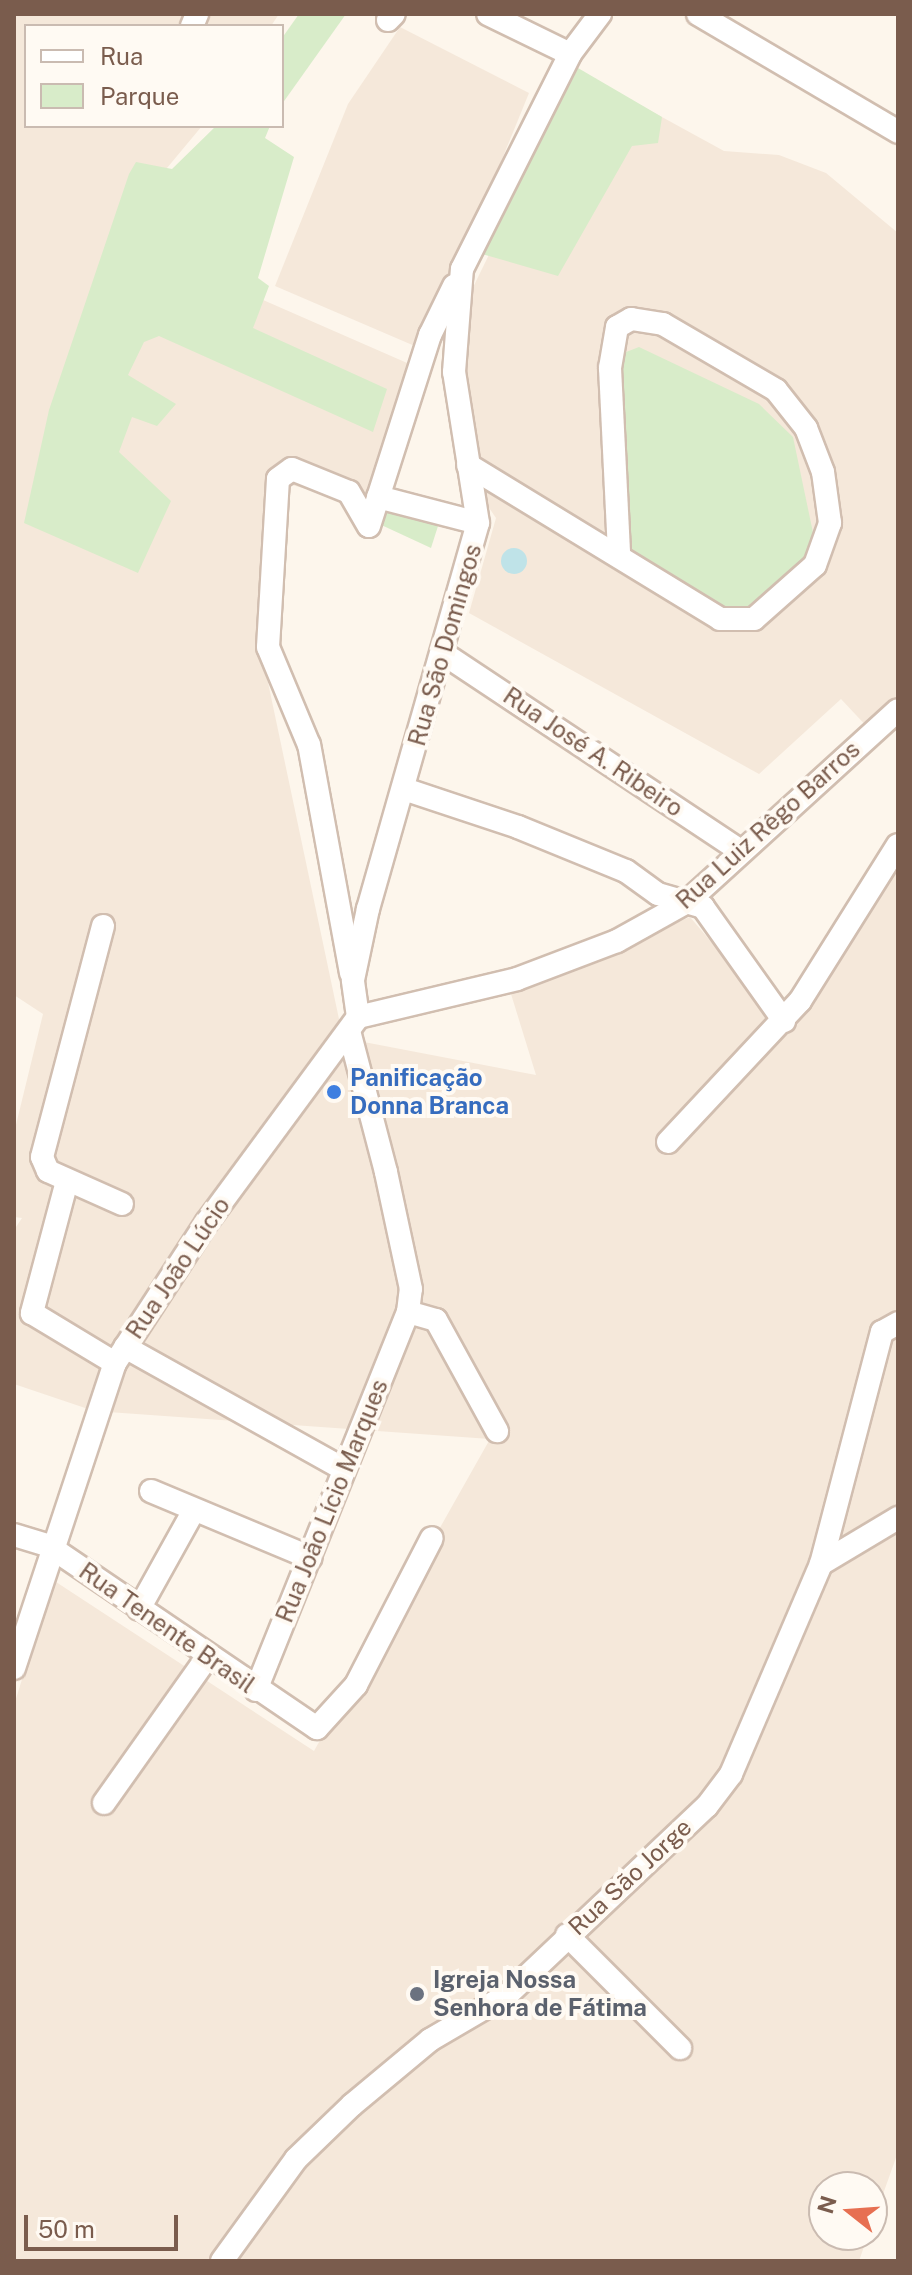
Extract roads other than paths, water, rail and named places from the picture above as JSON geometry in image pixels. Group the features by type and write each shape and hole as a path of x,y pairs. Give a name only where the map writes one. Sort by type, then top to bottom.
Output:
{"street":[{"path":"488,14 570,54"},
{"name":"Rua São Domingos","path":"408,1312 411,1289 354,1026 353,980 478,523 454,372 462,269 570,54 600,14"},
{"path":"698,14 898,132"},
{"path":"353,980 309,745 268,647 274,492 286,469 310,473 349,492 369,526 430,335 462,269"},
{"path":"468,465 720,619 740,622 772,610 803,580 826,544 830,523 823,472 806,428 776,390 644,319 624,322 611,340 619,555"},
{"path":"378,497 478,523"},
{"name":"Rua José A. Ribeiro","path":"444,654 741,851"},
{"name":"Rua Luiz Rêgo Barros","path":"354,1026 517,979 617,941 687,902 898,710"},
{"path":"404,789 518,827 703,907 784,1021"},
{"path":"668,1142 784,1021 898,845"},
{"path":"103,926 43,1151 48,1171 122,1204"},
{"name":"Rua João Lúcio","path":"49,1546 120,1355 207,1222 354,1026"},
{"path":"67,1181 32,1313 343,1469"},
{"path":"408,1312 436,1320 497,1431"},
{"name":"Rua João Lício Marques","path":"256,1690 408,1312"},
{"name":"Rua São Jorge","path":"222,2261 296,2159 352,2105 430,2040 507,1995 707,1806 731,1774 821,1564 882,1332 898,1323"},
{"path":"151,1491 193,1512 311,1558"},
{"path":"139,1609 193,1512"},
{"path":"821,1564 898,1518"},
{"name":"Rua Tenente Brasil","path":"14,1535 49,1546 206,1659 317,1728 356,1685 432,1538"},
{"path":"14,1668 49,1546"},
{"path":"104,1803 206,1659"},
{"path":"567,1935 680,2048"}],"water":[{"path":"514,548 523,552 527,561 523,570 514,574 505,570 501,561 505,552"}],"place":[{"name":"Panificação Donna Branca","path":"334,1092"},
{"name":"Igreja Nossa Senhora de Fátima","path":"417,1994"}]}
